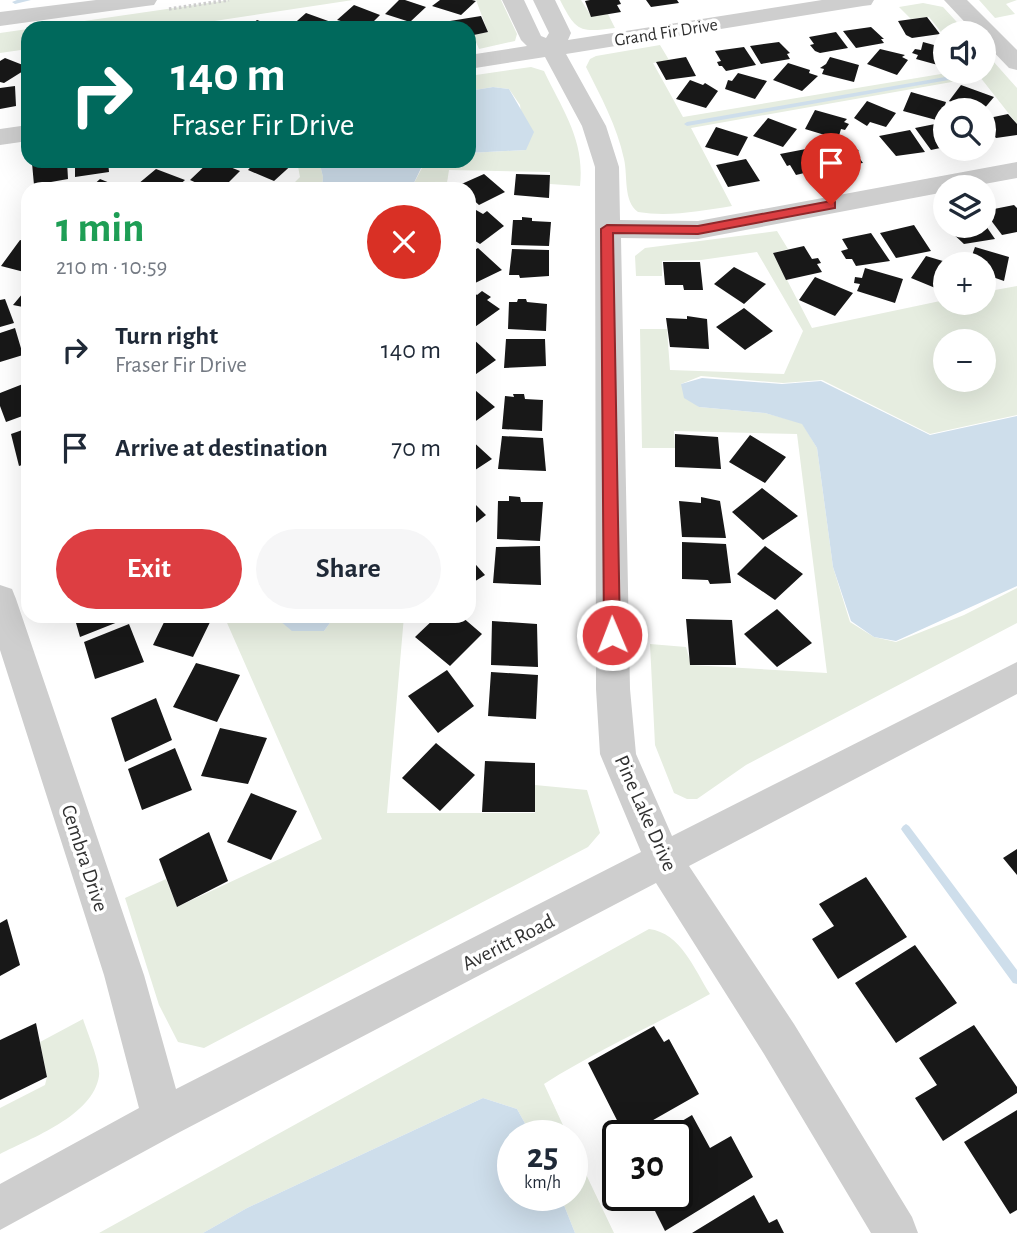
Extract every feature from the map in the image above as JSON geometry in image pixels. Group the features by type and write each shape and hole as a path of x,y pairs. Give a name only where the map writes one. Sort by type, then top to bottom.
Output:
{"street":[{"path":"0,19 146,0"},
{"name":"Pine Lake Drive","path":"513,0 532,40 552,49 594,126 607,167 613,689 618,754 664,862 779,1040 896,1233"},
{"name":"Pine Lake Drive","path":"544,0 560,33 552,49"},
{"name":"Grand Fir Drive","path":"476,61 863,0"},
{"path":"956,0 1017,63"},
{"path":"0,137 21,134"},
{"path":"607,229 698,230 1017,170"},
{"name":"Cembra Drive","path":"0,599 124,975 163,1118"},
{"name":"Averitt Road","path":"0,1208 163,1118 1017,678"}],"shaded area":[{"path":"229,0 353,0 214,21 84,21"},
{"path":"476,0 501,0 517,34 515,41 479,49 476,34 488,32"},
{"path":"560,0 581,0 591,16 608,14 615,28 580,28 570,18"},
{"path":"979,0 1017,0 1006,4 1015,14 995,18"},
{"path":"923,3 943,7 956,21 933,22 929,17 911,19 899,7"},
{"path":"21,30 21,50 0,53 0,33"},
{"path":"660,45 669,60 653,63 683,117 933,75 933,84 940,84 691,128 732,206 673,214 650,213 638,212 630,201 624,159 617,135 586,67 590,59"},
{"path":"996,64 1017,88 1017,124 986,84 996,84"},
{"path":"531,67 544,71 576,140 581,169 580,186 550,184 550,172 449,170 447,182 415,182 422,168 476,168 476,153 526,150 520,105 509,89 493,87 476,90 476,75"},
{"path":"298,168 321,168 323,182 295,182 300,177"},
{"path":"777,231 788,249 773,253 812,328 933,303 933,315 996,315 996,290 1017,286 1017,415 930,434 822,380 783,383 701,376 681,384 699,407 765,413 802,423 817,448 833,567 850,622 874,637 896,642 964,615 1017,588 1017,623 746,765 697,799 687,799 674,793 655,745 650,644 686,647 691,665 827,673 797,434 674,431 675,448 642,448 640,329 667,329 670,370 784,374 803,331 757,252 701,260 662,261 662,276 636,276 635,256 645,248"},
{"path":"227,623 283,623 293,631 324,631 330,623 403,623 387,813 535,813 535,785 587,790 600,833 588,847 204,1048 178,1042 159,1005 125,898 166,879 177,907 322,839"},
{"path":"649,929 670,937 678,945 710,994 544,1084 561,1120 523,1120 517,1109 483,1098 247,1208 203,1233 99,1233"},
{"path":"83,1019 99,1071 94,1090 85,1103 59,1124 0,1154 0,1108 45,1085 47,1077 40,1042"},
{"path":"588,1179 614,1233 575,1233 566,1211 588,1211"}],"water":[{"path":"493,87 509,89 534,132 526,150 476,153 476,90"},
{"path":"321,168 421,168 414,182 323,182"},
{"path":"702,378 782,384 821,381 930,435 1017,416 1017,586 896,641 874,637 851,621 833,567 817,448 802,424 765,413 699,407 684,398 681,384"},
{"path":"282,623 330,623 324,631 292,631"},
{"path":"483,1098 517,1109 523,1120 497,1120 497,1211 566,1211 575,1233 203,1233 247,1208"}],"building":[{"path":"399,0 426,7 411,21 385,14"},
{"path":"440,0 476,1 461,15 432,6"},
{"path":"619,0 621,4 617,5 621,12 591,17 585,1"},
{"path":"646,0 677,0 679,3 651,7"},
{"path":"354,5 380,15 374,21 337,20"},
{"path":"306,13 328,21 297,21"},
{"path":"481,16 488,32 476,35 476,21 450,21"},
{"path":"927,17 933,25 933,35 912,38 906,35 898,21"},
{"path":"871,27 884,39 881,39 884,43 856,48 843,31"},
{"path":"836,32 848,48 820,53 810,45 814,44 809,37"},
{"path":"779,42 790,53 787,54 790,59 761,64 750,46"},
{"path":"923,42 933,45 933,64 916,59 918,55 912,53 915,49 921,50"},
{"path":"744,47 756,65 726,71 719,66 717,62 721,61 715,51"},
{"path":"880,49 905,55 902,57 908,60 897,75 867,64"},
{"path":"686,57 696,76 666,80 656,62"},
{"path":"830,57 859,65 854,82 822,74 824,69 820,68"},
{"path":"5,58 21,64 21,72 4,83 0,82 0,61"},
{"path":"788,63 810,70 809,73 818,76 802,91 773,80"},
{"path":"738,73 767,81 755,99 725,89 728,80 732,81"},
{"path":"690,80 703,85 705,83 718,91 706,108 676,99"},
{"path":"961,85 994,97 993,98 951,98"},
{"path":"15,86 16,106 0,109 0,88"},
{"path":"911,92 933,98 933,119 903,111"},
{"path":"867,101 896,113 886,127 870,122 867,126 854,118"},
{"path":"815,110 847,119 844,122 849,124 845,130 841,129 838,139 805,129"},
{"path":"1008,114 1017,124 1017,135 996,138 996,116"},
{"path":"768,118 797,129 783,147 753,136"},
{"path":"933,124 933,150 931,150 915,128"},
{"path":"716,127 748,137 738,156 705,147"},
{"path":"910,130 925,152 896,156 879,136"},
{"path":"848,141 859,151 855,152 863,163 830,167 817,147"},
{"path":"811,148 825,168 796,175 780,154"},
{"path":"746,159 760,181 728,187 716,165"},
{"path":"32,168 67,168 68,179 34,182"},
{"path":"75,168 109,168 109,172 75,177"},
{"path":"203,168 232,168 240,171 229,182 190,180"},
{"path":"250,168 288,168 274,181 248,170"},
{"path":"156,169 185,180 183,182 140,182"},
{"path":"484,174 505,192 479,205 476,202 476,182 466,182"},
{"path":"516,174 550,175 549,198 514,195"},
{"path":"1014,205 1017,208 1017,232 1002,235 996,227 996,209"},
{"path":"476,210 483,214 487,211 504,226 480,244 476,241"},
{"path":"522,217 532,218 532,221 551,222 549,246 511,245 513,220 522,220"},
{"path":"914,225 931,251 896,258 880,233"},
{"path":"871,233 890,261 856,266 852,259 846,259 841,251 848,249 842,239"},
{"path":"958,238 995,239 964,244"},
{"path":"20,240 21,240 21,271 1,266"},
{"path":"804,246 812,259 818,258 821,263 817,264 822,272 786,280 773,253"},
{"path":"975,247 992,252 973,252"},
{"path":"478,248 502,270 476,283"},
{"path":"512,249 549,250 549,276 520,278 519,275 509,275"},
{"path":"996,253 1009,257 1004,281 996,278"},
{"path":"926,256 933,258 933,287 911,278"},
{"path":"663,262 700,262 703,290 684,290 683,285 665,285"},
{"path":"734,267 766,284 744,304 714,284"},
{"path":"865,268 903,279 895,303 857,291 860,284 854,283 855,277 862,278"},
{"path":"815,277 853,293 835,316 799,300"},
{"path":"482,291 491,297 487,300 500,309 476,326 476,294"},
{"path":"21,295 21,307 13,305"},
{"path":"5,299 14,323 0,327 0,300"},
{"path":"518,299 547,304 546,331 508,329 509,302 517,302"},
{"path":"744,308 773,331 745,350 716,327"},
{"path":"687,316 707,319 709,349 670,347 666,318 687,319"},
{"path":"15,328 21,356 0,362 0,333"},
{"path":"506,339 545,339 546,366 504,368"},
{"path":"476,342 496,360 476,374"},
{"path":"21,385 21,417 6,422 0,406 0,393"},
{"path":"476,391 495,407 476,421"},
{"path":"513,394 524,394 525,399 543,400 542,431 502,429 505,396 514,397"},
{"path":"21,430 19,466 11,434"},
{"path":"675,434 718,437 721,469 675,467"},
{"path":"750,435 786,457 765,483 729,462"},
{"path":"502,436 543,438 546,471 498,469"},
{"path":"476,444 492,459 476,469"},
{"path":"762,488 798,516 763,540 732,512"},
{"path":"509,496 520,497 521,502 543,502 540,541 497,539 498,501 509,501"},
{"path":"701,497 720,501 726,538 682,537 679,501 701,503"},
{"path":"476,505 486,515 476,523"},
{"path":"682,542 726,544 731,583 710,584 708,580 682,579"},
{"path":"540,546 541,585 493,583 496,547"},
{"path":"765,546 803,574 775,600 737,574"},
{"path":"476,565 485,575 476,581"},
{"path":"777,609 812,643 777,667 744,634"},
{"path":"686,619 732,620 736,665 690,665"},
{"path":"492,621 537,624 538,667 491,665"},
{"path":"76,623 115,623 80,637"},
{"path":"164,623 210,623 193,657 153,645"},
{"path":"430,623 469,623 482,634 450,666 415,637"},
{"path":"129,624 144,662 95,679 84,642"},
{"path":"196,663 240,675 217,722 173,707"},
{"path":"447,670 474,706 438,733 408,696"},
{"path":"491,672 538,675 536,719 488,716"},
{"path":"156,698 172,740 125,762 111,718"},
{"path":"220,728 267,738 248,784 201,776"},
{"path":"436,743 475,775 440,811 402,778"},
{"path":"175,748 192,790 142,810 128,769"},
{"path":"485,761 535,763 535,812 482,812"},
{"path":"251,793 297,811 271,860 227,842"},
{"path":"209,832 228,881 177,907 159,859"},
{"path":"1017,849 1017,875 1003,858"},
{"path":"866,877 907,937 838,979 812,939 834,926 819,904"},
{"path":"7,919 20,965 0,976 0,923"},
{"path":"915,945 957,1003 896,1043 855,983"},
{"path":"36,1023 47,1077 0,1100 0,1040"},
{"path":"974,1025 1017,1087 1017,1093 943,1141 915,1098 937,1085 919,1058"},
{"path":"654,1026 664,1042 669,1039 699,1094 653,1120 617,1120 588,1063"},
{"path":"1017,1110 1017,1210 1010,1214 964,1142"},
{"path":"692,1115 710,1148 731,1136 753,1177 665,1231 655,1211 693,1211 693,1120 684,1120"},
{"path":"754,1195 769,1223 777,1219 784,1233 692,1233"}],"waterway":[{"path":"15,2 28,0"},
{"path":"687,124 933,81"},
{"path":"906,829 1017,979"}],"route":[{"path":"612,635 607,229 698,230 831,205"}]}
